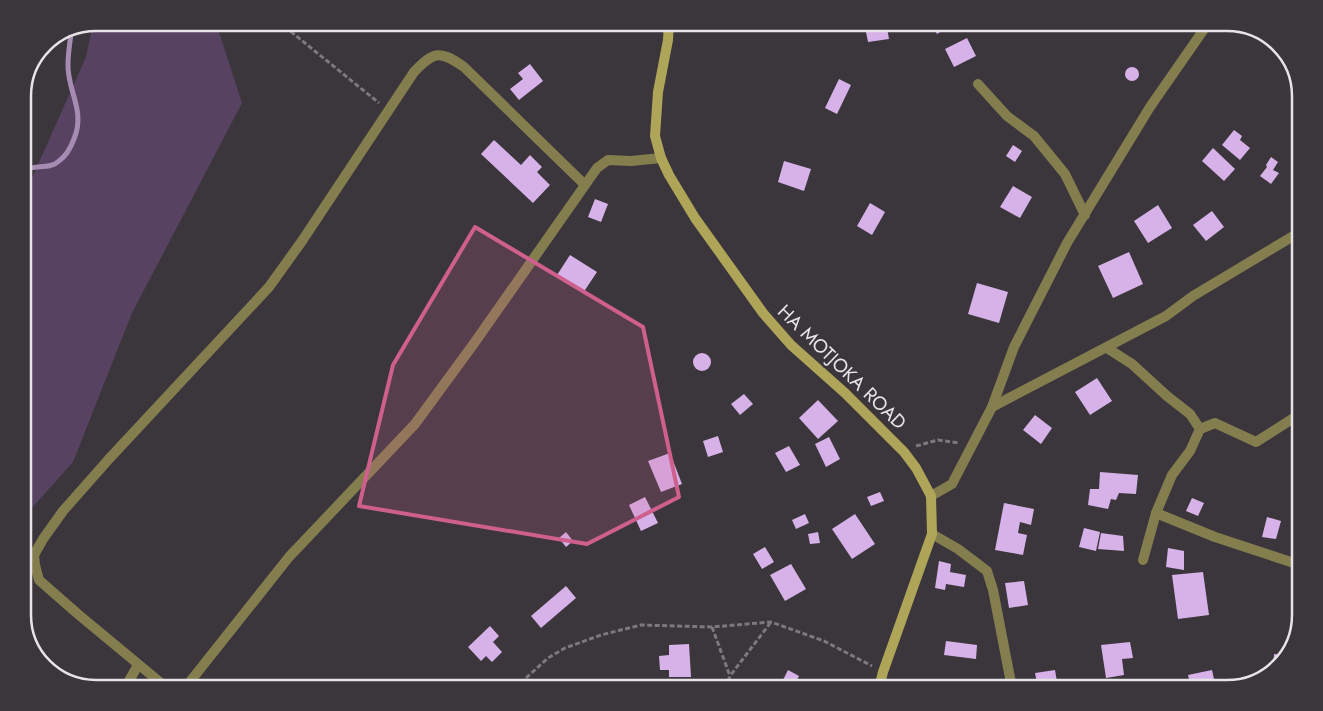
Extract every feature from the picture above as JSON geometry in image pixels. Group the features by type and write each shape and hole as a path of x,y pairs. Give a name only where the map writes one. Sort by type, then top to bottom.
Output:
{"street":[{"name":"HA MOTJOKA ROAD","path":"669,31 655,120 655,136 661,158 695,218 763,314 791,345 845,393 904,452 916,468 931,496 932,534 882,680"},
{"path":"931,496 952,484 974,445 992,407 1014,347 1067,243 1150,107 1203,31"},
{"path":"157,680 40,580 34,555 63,511 269,287 302,241 387,110 414,72 426,60 436,55 450,57 464,67 584,184"},
{"path":"978,84 1007,116 1034,136 1059,166 1085,214"},
{"path":"191,680 289,558 415,424 597,168 608,160 631,161 661,158"},
{"path":"992,407 1166,316 1194,296 1292,237"},
{"path":"1107,348 1132,364 1190,414 1200,429"},
{"path":"1143,560 1156,513 1172,475 1190,451 1200,429 1215,424 1256,442 1292,419"},
{"path":"1156,513 1214,537 1292,562"},
{"path":"932,534 958,549 987,571 993,590 1010,680"},
{"path":"130,680 138,665"}],"path":[{"path":"290,31 387,110"},
{"path":"904,452 921,444 938,440 974,445"},
{"path":"728,680 771,622"},
{"path":"525,680 548,658 565,648 602,635 641,625 712,627 771,622 824,641 883,672"},
{"path":"712,627 730,676"}],"highlighted area":[{"path":"475,227 643,327 679,497 587,544 359,506 393,365"}],"shaded area":[{"path":"91,31 219,31 242,103 132,313 73,462 31,509 31,180 86,57"}],"building":[{"path":"866,31 888,31 889,39 868,42"},
{"path":"967,38 976,56 954,67 945,49"},
{"path":"530,64 543,81 519,100 510,89 523,79 518,73"},
{"path":"1129,67 1135,67 1139,74 1135,81 1129,81 1125,77 1125,71"},
{"path":"839,79 851,85 837,114 825,108"},
{"path":"1234,130 1242,136 1240,140 1250,148 1240,160 1222,145"},
{"path":"494,140 521,165 530,155 542,167 537,172 550,185 533,203 481,154"},
{"path":"1013,145 1022,151 1015,162 1006,156"},
{"path":"1213,148 1235,169 1224,181 1202,161"},
{"path":"1271,157 1278,162 1273,170 1279,173 1271,184 1260,176 1267,167 1266,165"},
{"path":"784,161 811,169 804,191 778,182"},
{"path":"1013,186 1032,197 1020,218 1000,207"},
{"path":"595,199 608,204 601,222 588,217"},
{"path":"870,203 885,212 872,235 857,226"},
{"path":"1158,205 1172,228 1148,243 1134,221"},
{"path":"1212,211 1224,227 1206,241 1193,225"},
{"path":"1129,252 1143,284 1113,298 1098,266"},
{"path":"570,255 597,272 583,293 557,275"},
{"path":"977,283 1008,292 999,323 968,314"},
{"path":"702,353 708,356 711,362 708,368 702,371 696,368 693,362 696,356"},
{"path":"1097,378 1112,401 1090,415 1075,392"},
{"path":"744,394 753,404 740,415 731,404"},
{"path":"818,400 838,421 818,439 799,418"},
{"path":"1035,415 1052,428 1041,444 1023,430"},
{"path":"718,436 723,452 708,457 703,441"},
{"path":"829,437 840,459 826,467 815,444"},
{"path":"789,446 800,465 786,472 775,453"},
{"path":"670,453 682,484 661,492 648,461"},
{"path":"1100,472 1138,475 1136,494 1119,493 1116,500 1111,499 1108,509 1088,505 1090,489 1099,489"},
{"path":"880,492 884,501 871,506 867,497"},
{"path":"645,497 658,523 641,531 629,505"},
{"path":"1192,498 1204,503 1198,516 1186,511"},
{"path":"1004,503 1034,509 1031,525 1020,522 1018,533 1027,535 1023,555 995,550"},
{"path":"805,514 809,523 796,529 792,520"},
{"path":"855,514 875,544 852,559 832,529"},
{"path":"1267,517 1281,521 1276,539 1262,537"},
{"path":"1084,528 1100,532 1096,551 1079,547"},
{"path":"566,532 573,541 566,547 559,538"},
{"path":"818,532 820,543 810,544 808,534"},
{"path":"1101,533 1123,536 1124,551 1098,549"},
{"path":"765,547 774,562 762,569 753,554"},
{"path":"1168,548 1184,551 1184,570 1166,567"},
{"path":"939,561 951,564 950,572 966,575 964,587 946,584 945,590 935,588"},
{"path":"791,564 806,589 785,601 770,575"},
{"path":"1203,572 1209,615 1178,619 1172,575"},
{"path":"1024,581 1028,605 1009,608 1005,583"},
{"path":"566,586 576,598 541,628 531,616"},
{"path":"490,626 499,636 493,642 502,652 492,662 486,656 481,661 468,647"},
{"path":"946,641 977,645 976,659 944,655"},
{"path":"1130,642 1133,658 1122,659 1124,675 1106,678 1101,645"},
{"path":"689,644 691,677 669,677 669,670 660,670 659,656 669,655 669,645"},
{"path":"1274,654 1279,654 1276,658 1274,660"},
{"path":"788,670 799,676 797,680 783,680"},
{"path":"1055,670 1057,680 1036,680 1035,673"},
{"path":"1212,670 1214,680 1189,680 1188,675"}],"waterway":[{"path":"31,168 55,164 62,159 70,148 77,129 77,110 68,74 71,36"}]}
